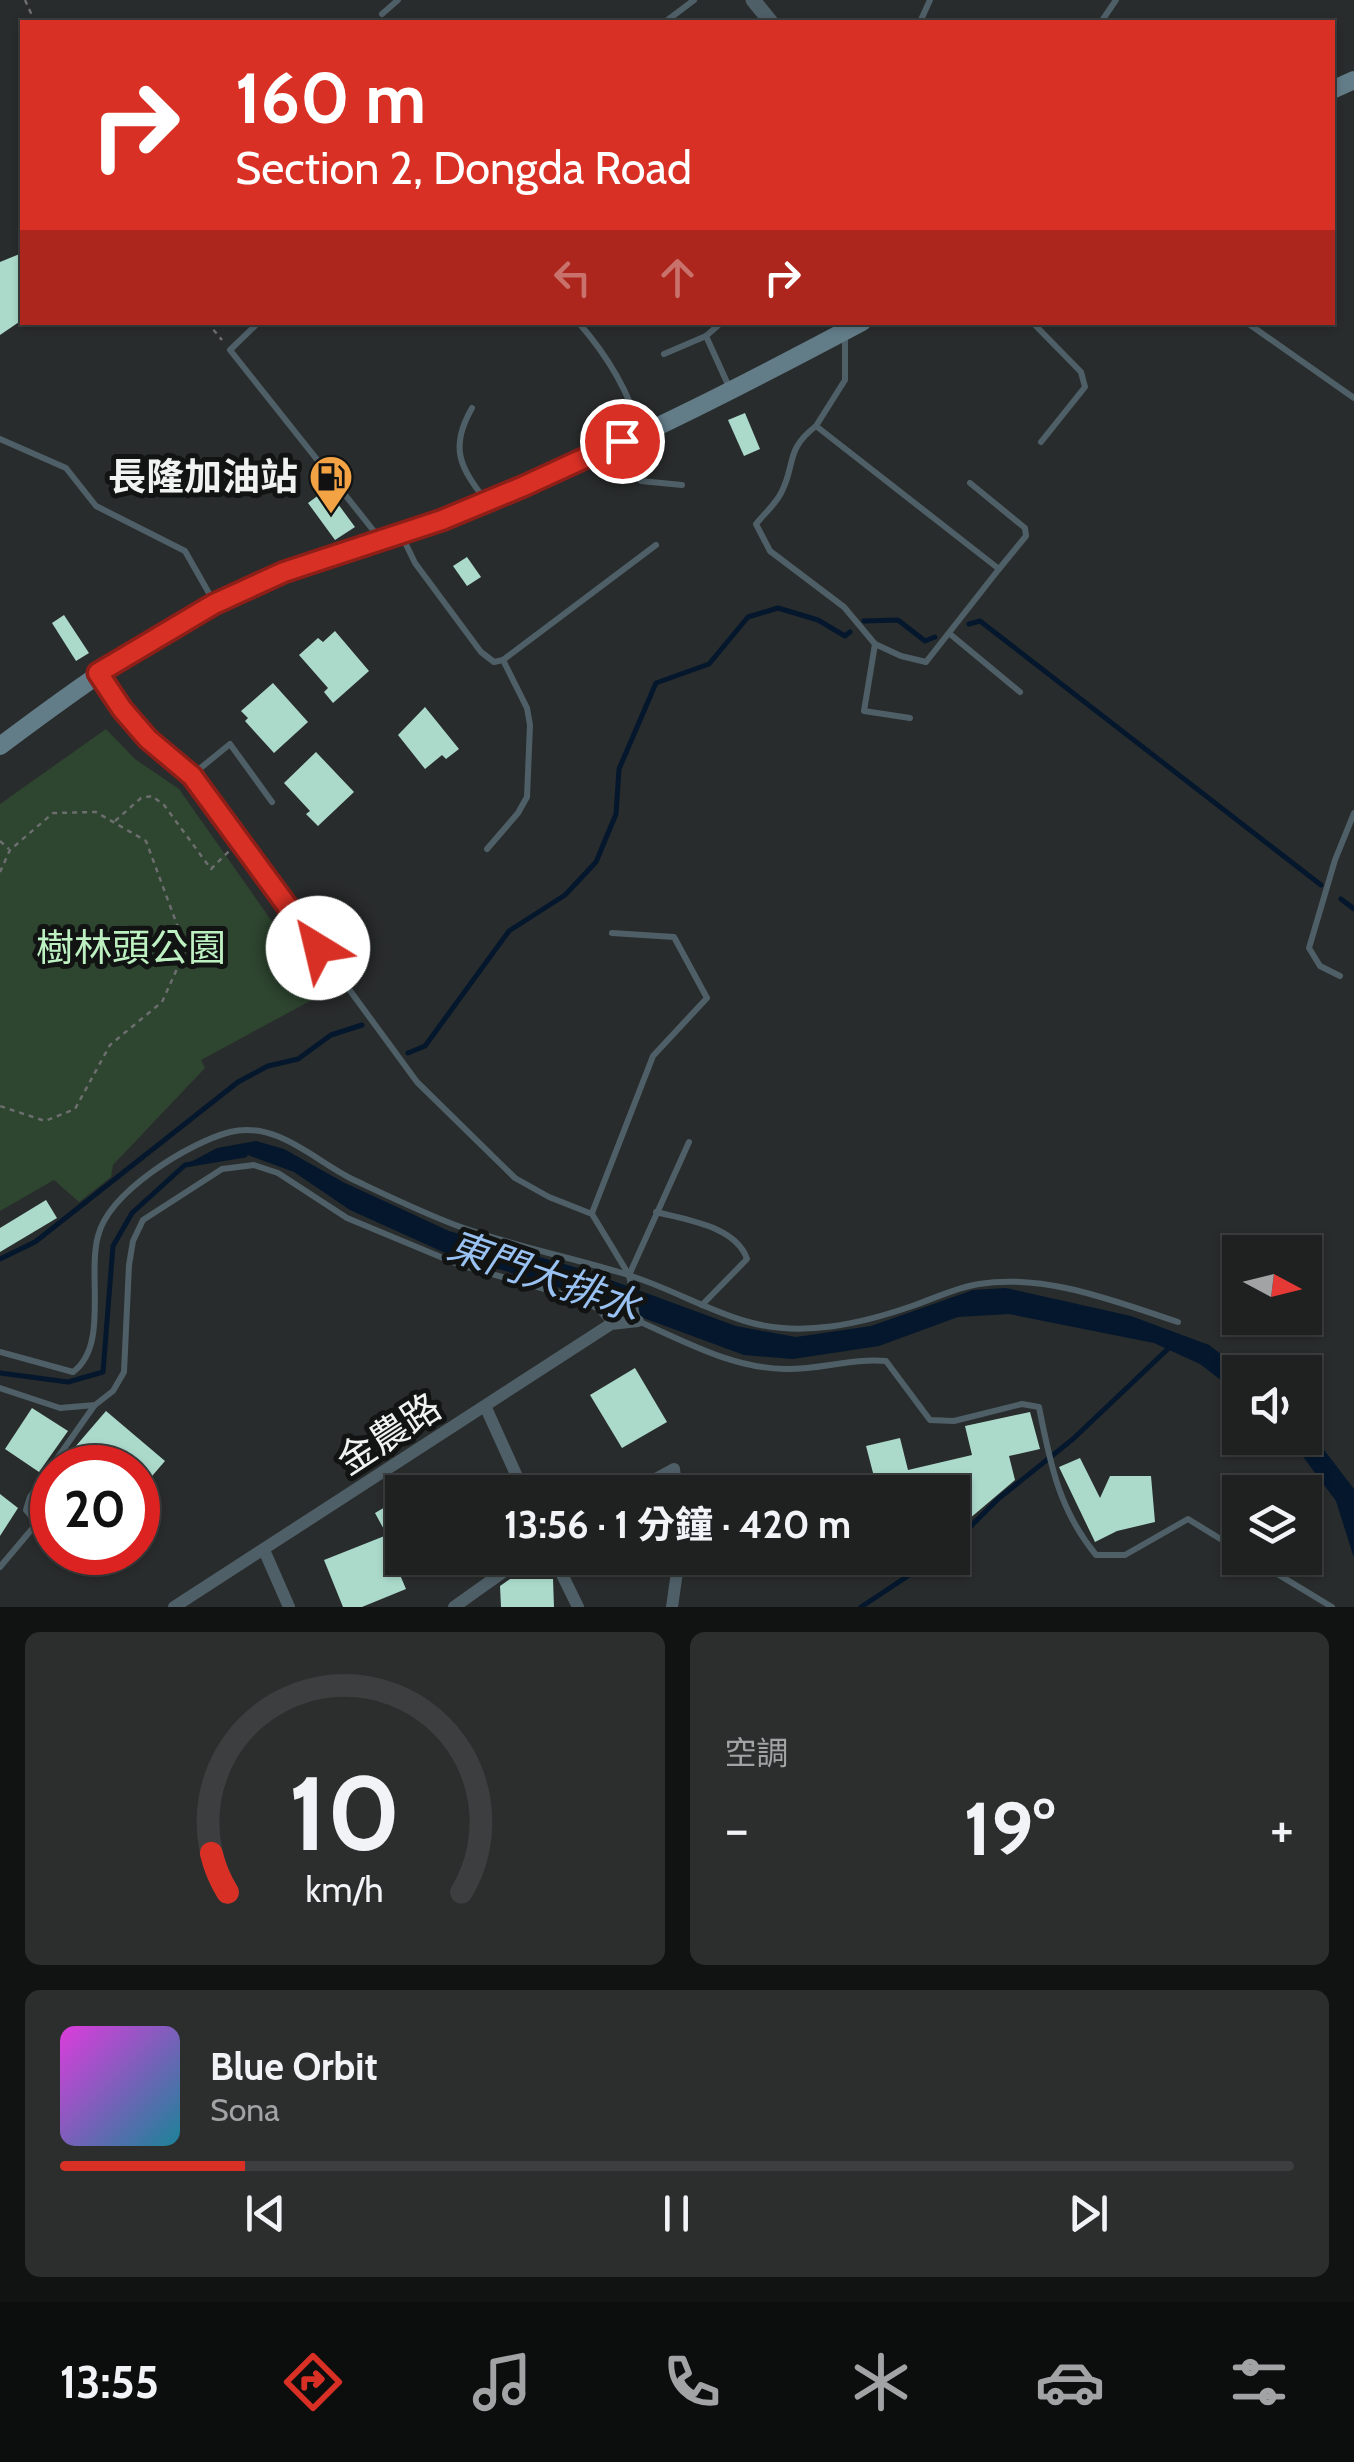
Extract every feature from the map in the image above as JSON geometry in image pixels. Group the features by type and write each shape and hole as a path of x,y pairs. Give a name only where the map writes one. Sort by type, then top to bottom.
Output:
{"main road":[{"path":"0,746 98,673 214,604 284,572 486,502 730,390 857,325"}],"street":[{"path":"753,0 769,20"},
{"name":"金農路","path":"174,1607 611,1324 638,1320"},
{"path":"486,1408 516,1475"},
{"path":"264,1550 289,1607"},
{"path":"454,1607 499,1575"},
{"path":"562,1575 578,1607"},
{"path":"672,1607 677,1575"}],"lane":[{"path":"382,14 398,0"},
{"path":"667,20 694,0"},
{"path":"256,325 230,350 302,436 358,515 382,540"},
{"path":"580,325 610,363 631,400 640,432"},
{"path":"664,354 706,336 719,325"},
{"path":"1035,325 1082,372 1085,387 1041,442"},
{"path":"1250,325 1354,398"},
{"path":"845,332 844,380 816,426 802,437 788,464 782,492 756,524 770,551 844,607 875,644 926,662 1026,536 1025,528 970,482"},
{"path":"706,336 730,390"},
{"path":"472,408 463,430 460,455 468,477 486,502"},
{"path":"816,426 999,569"},
{"path":"0,440 66,468 96,506 185,551 214,604"},
{"path":"622,441 641,481 682,485"},
{"path":"0,451 11,444"},
{"path":"401,533 415,563 481,652 494,662 503,660 656,545"},
{"path":"950,634 1020,692"},
{"path":"875,644 864,711 910,718"},
{"path":"486,849 527,797 527,708 503,660"},
{"path":"98,673 148,739 192,776 417,1082 515,1178 592,1214 629,1274 638,1320 720,1357 754,1367 788,1370 886,1361 930,1420 954,1420 1030,1404 1039,1407 1052,1468 1075,1530 1096,1556 1125,1555 1188,1519 1222,1540"},
{"path":"192,776 230,744 272,802"},
{"path":"1340,976 1320,966 1309,948 1335,860 1354,813"},
{"path":"592,1214 653,1056 707,998 674,937 612,933"},
{"path":"0,1352 73,1372 84,1365 94,1329 98,1235 114,1205 189,1149 233,1131 265,1133 298,1146 349,1178 457,1226 629,1274 746,1322 795,1330 870,1321 977,1284 1012,1282 1114,1301 1178,1322"},
{"path":"629,1274 689,1142"},
{"path":"0,1567 37,1523 26,1510 30,1497 95,1405 113,1391 124,1372 129,1266 143,1220 222,1169 254,1165 278,1173 347,1218 460,1265 580,1300 598,1310 611,1324"},
{"path":"656,1212 692,1221 730,1236 743,1246 747,1258 702,1305"},
{"path":"0,1388 60,1408 95,1405"},
{"path":"1279,1575 1332,1607"}],"path":[{"path":"209,325 227,345"},
{"path":"114,822 141,798 152,796 164,806 211,869 240,840"},
{"path":"0,872 10,850 53,813 96,812 146,841 186,948 162,1002 110,1044 75,1109 45,1121 0,1106"},
{"path":"0,840 10,850"}],"green space":[{"name":"樹林頭公園","path":"106,729 135,759 179,789 323,994 201,1060 205,1068 113,1165 111,1177 79,1202 54,1180 0,1211 0,804"}],"water":[{"path":"256,1141 284,1149 343,1182 449,1231 578,1268 736,1326 796,1337 871,1326 973,1290 1006,1288 1131,1316 1209,1345 1222,1355 1222,1381 1200,1364 1154,1343 1009,1314 958,1317 879,1346 793,1359 744,1355 570,1291 443,1252 350,1210 294,1172 248,1155 185,1165 217,1148"},
{"path":"1322,1447 1354,1489 1354,1558 1336,1501 1322,1482 1322,1475 1317,1475 1302,1455 1322,1455"}],"building":[{"path":"20,254 20,321 0,335 0,262"},
{"path":"745,413 760,449 744,456 728,420"},
{"name":"長隆加油站","path":"327,489 355,527 335,540 308,503"},
{"path":"467,557 481,577 467,586 453,566"},
{"path":"64,615 89,653 76,661 52,623"},
{"path":"335,631 369,671 333,703 324,692 328,688 299,655 318,638 323,642"},
{"path":"273,683 308,722 274,753 245,721 248,718 241,711"},
{"path":"425,707 459,749 446,759 442,755 425,769 398,735"},
{"path":"316,752 354,792 318,826 306,814 310,811 284,783"},
{"path":"46,1200 57,1218 0,1252 0,1228"},
{"path":"635,1368 667,1422 622,1448 590,1395"},
{"path":"32,1408 68,1431 58,1445 30,1445 30,1466 5,1449"},
{"path":"106,1411 146,1445 77,1445"},
{"path":"1030,1412 1040,1449 1009,1456 1015,1480 970,1518 970,1475 874,1475 866,1446 900,1438 908,1470 972,1455 965,1426"},
{"path":"1080,1458 1100,1498 1110,1476 1151,1476 1155,1522 1117,1531 1095,1542 1059,1467"},
{"path":"0,1494 18,1508 0,1536"},
{"path":"385,1507 385,1531 375,1513"},
{"path":"385,1536 385,1575 400,1575 406,1589 362,1607 343,1607 324,1560"},
{"path":"510,1579 553,1579 554,1607 501,1607 500,1586"}],"waterway":[{"path":"408,1053 425,1046 509,931 565,895 596,862 616,814 619,769 656,683 709,664 748,617 778,608 818,620 845,636 850,632"},
{"path":"864,621 898,620 925,641 935,637"},
{"path":"969,624 980,621 1321,885"},
{"path":"1341,899 1354,909"},
{"path":"0,1259 35,1242 238,1082 268,1066 298,1059 331,1035 362,1025"},
{"name":"東門大排水","path":"0,1373 68,1382 103,1372 113,1246 132,1213 185,1165 245,1155"},
{"path":"970,1527 998,1499 1073,1439 1172,1345"},
{"path":"861,1607 909,1575"}],"place":[{"name":"長隆加油站","path":"331,515"}],"route":[{"path":"318,948 192,776 148,739 98,673 214,604 284,572 442,520 622,441"}]}
